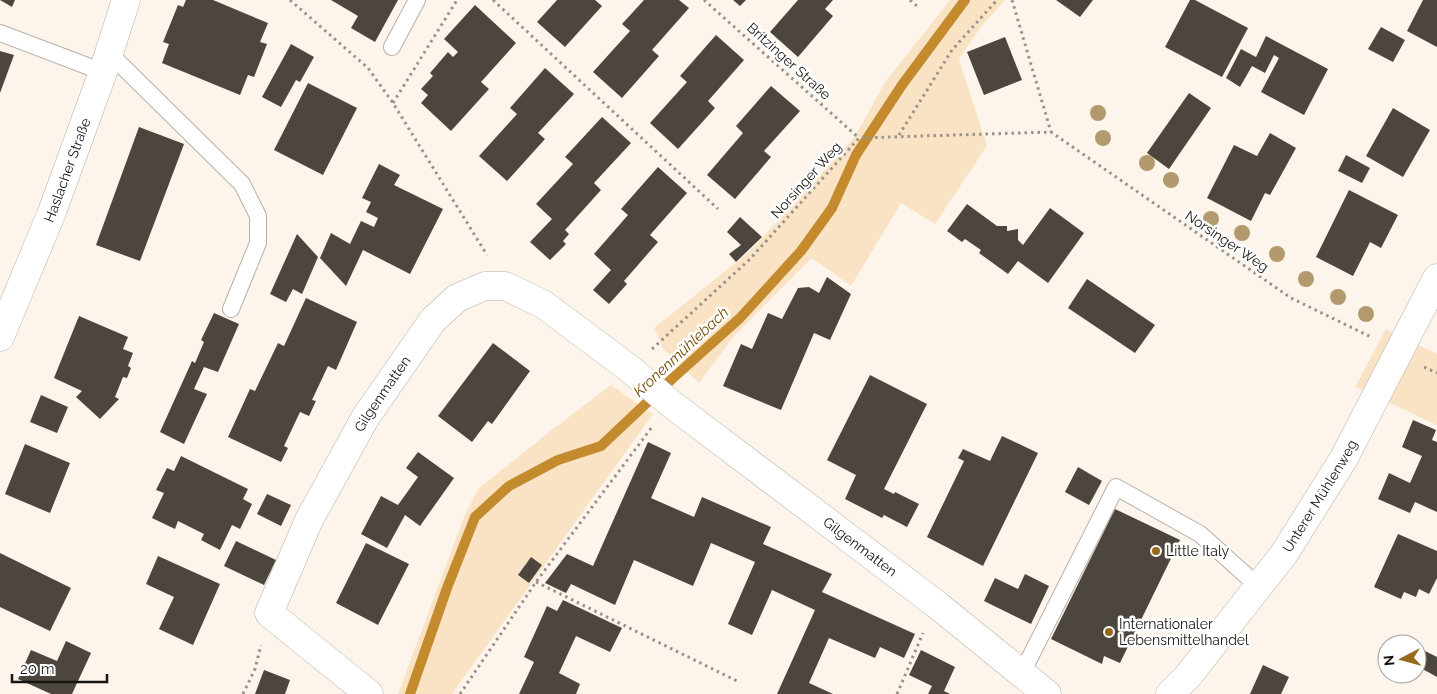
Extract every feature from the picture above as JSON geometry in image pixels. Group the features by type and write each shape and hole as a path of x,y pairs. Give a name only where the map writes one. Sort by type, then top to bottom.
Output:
{"street":[{"name":"Haslacher Straße","path":"0,337 52,212 106,62 126,0"},
{"name":"Unterer Mühlenweg","path":"1170,694 1188,676 1284,554 1344,458 1437,278"},
{"name":"Gilgenmatten","path":"269,613 309,520 365,418 433,320 457,298 485,286 505,286 543,304 637,375 670,403 936,604 1047,694"},
{"path":"269,613 369,694"}],"lane":[{"path":"392,47 416,0"},
{"path":"0,33 106,62 242,184 258,216 258,243 231,309"},
{"path":"1022,673 1116,487 1200,534 1259,587"}],"path":[{"path":"290,0 368,68 393,103 505,286"},
{"path":"393,103 456,0"},
{"path":"493,0 718,209"},
{"name":"Britzinger Straße","path":"704,0 859,138"},
{"path":"910,0 918,7"},
{"path":"899,136 952,50 997,0"},
{"path":"1012,0 1051,132"},
{"name":"Norsinger Weg","path":"637,375 750,259 859,138 1051,132 1291,298 1381,342 1398,355"},
{"path":"460,694 536,582 670,403"},
{"path":"536,582 737,681"},
{"path":"897,694 936,604"},
{"path":"243,694 255,669 269,613"}],"shaded area":[{"path":"950,0 1005,0 981,27 959,59 987,146 935,224 901,203 851,286 812,258 734,336 699,383 664,350 654,328 749,252 854,138 886,81"},
{"path":"1386,329 1437,354 1437,425 1355,387"},
{"path":"611,385 653,414 452,694 398,694 464,517 478,489"}],"building":[{"path":"0,0 15,0 12,7"},
{"path":"186,0 213,0 268,23 260,42 267,44 254,77 248,75 240,95 162,63 169,44 163,42 178,5 183,7"},
{"path":"331,0 398,0 375,42 351,28 358,16"},
{"path":"557,0 595,0 602,6 565,47 537,22"},
{"path":"644,0 679,0 689,8 652,50 659,56 622,98 593,72 630,31 622,24"},
{"path":"733,0 746,0 740,6"},
{"path":"798,0 833,0 825,9 833,16 798,57 770,32"},
{"path":"1056,0 1093,0 1080,17"},
{"path":"1190,0 1195,0 1248,28 1222,77 1165,47"},
{"path":"1423,0 1437,0 1437,47 1407,31"},
{"path":"475,5 516,43 481,82 489,89 451,131 421,103 428,95 421,89 433,76 430,73 448,52 453,57 458,52 444,39"},
{"path":"1381,27 1405,40 1393,62 1368,49"},
{"path":"716,35 744,60 708,101 715,108 678,149 650,123 687,82 680,76"},
{"path":"1266,36 1328,69 1304,115 1261,92 1279,58 1274,55 1265,73 1252,66 1240,87 1226,78 1241,49 1256,57"},
{"path":"1005,37 1022,80 984,95 967,52"},
{"path":"291,44 314,57 300,82 296,80 281,107 262,97"},
{"path":"0,51 14,55 0,93"},
{"path":"545,68 574,94 538,133 545,139 507,181 479,156 517,114 510,108"},
{"path":"308,83 357,108 323,175 274,150"},
{"path":"771,86 800,111 764,151 771,157 735,199 707,175 743,133 736,126"},
{"path":"1189,93 1211,108 1169,169 1147,153"},
{"path":"1393,108 1430,130 1403,177 1366,156"},
{"path":"602,117 631,143 594,183 601,190 565,230 569,234 563,241 566,244 550,260 530,242 552,219 536,204 573,164 565,157"},
{"path":"139,127 184,144 140,261 96,245"},
{"path":"1270,133 1296,148 1270,195 1265,193 1251,221 1207,198 1234,145 1257,156"},
{"path":"1346,155 1370,168 1362,183 1338,171"},
{"path":"379,164 400,175 394,185 443,209 410,274 363,250 346,286 320,258 331,233 350,244 361,221 374,227 378,218 366,212 371,202 362,198"},
{"path":"658,167 687,193 650,235 658,242 624,281 627,284 609,304 593,290 611,270 594,254 628,215 621,209"},
{"path":"1349,190 1398,215 1381,248 1370,242 1353,276 1316,257"},
{"path":"967,204 997,226 1007,226 1007,231 1018,229 1018,240 1023,245 1050,208 1084,233 1048,283 1018,261 1008,274 979,253 981,250 965,239 962,242 947,231"},
{"path":"740,217 762,237 736,262 729,254 741,245 727,232"},
{"path":"297,234 318,257 302,294 293,289 286,302 270,294"},
{"path":"827,277 851,294 830,340 814,333 781,410 723,386 741,344 752,349 768,313 782,319 798,288 809,287 819,293"},
{"path":"1087,279 1155,325 1135,353 1068,308"},
{"path":"306,298 357,322 336,370 328,366 312,400 316,401 309,416 300,412 284,446 288,448 281,462 228,437 250,389 255,391 278,343 284,346"},
{"path":"214,313 239,324 218,372 204,367 194,389 207,394 184,444 160,432 192,361 195,363 204,342 201,340"},
{"path":"79,316 128,337 123,349 133,353 128,366 131,368 127,378 123,377 115,397 119,399 100,419 76,397 82,391 54,378"},
{"path":"493,343 530,371 492,424 488,421 472,442 438,416"},
{"path":"870,375 927,404 884,489 894,494 895,492 919,504 907,527 884,515 882,518 845,499 856,475 827,460"},
{"path":"41,395 68,407 57,433 30,422"},
{"path":"1413,420 1436,430 1432,440 1437,442 1437,512 1415,502 1410,513 1378,499 1389,473 1410,483 1422,456 1402,447"},
{"path":"1002,436 1038,453 983,566 927,537 964,461 958,458 963,449 990,461"},
{"path":"648,442 671,453 651,498 694,517 702,497 771,527 763,544 832,574 822,592 915,634 904,658 880,647 875,658 829,638 809,683 833,694 777,694 815,610 772,590 752,635 728,624 755,562 711,543 693,586 634,560 615,605 571,584 566,593 545,583 567,554 593,566"},
{"path":"25,444 70,463 50,513 5,494"},
{"path":"418,452 454,478 420,526 405,515 387,548 361,534 381,496 398,505 418,477 406,468"},
{"path":"181,456 248,489 243,499 252,504 240,529 232,525 220,550 201,540 204,534 178,521 175,529 152,518 164,493 156,490 167,468 174,471"},
{"path":"1078,467 1102,481 1089,505 1065,492"},
{"path":"267,494 291,505 281,526 257,514"},
{"path":"1115,509 1180,540 1120,663 1104,656 1102,664 1051,639"},
{"path":"1398,534 1437,551 1437,578 1429,594 1419,589 1416,597 1404,592 1401,599 1374,587"},
{"path":"236,541 276,560 264,585 224,566"},
{"path":"366,543 409,564 378,625 336,603"},
{"path":"0,553 71,588 50,631 0,607"},
{"path":"158,556 220,584 193,645 159,629 174,597 146,584"},
{"path":"531,557 542,565 529,583 518,575"},
{"path":"1025,574 1049,586 1031,624 984,601 995,578 1018,589"},
{"path":"563,600 622,628 610,652 576,636 559,673 580,684 576,694 519,694 534,662 524,657 547,606 557,611"},
{"path":"66,641 91,653 72,694 51,694 18,679 31,650 57,661"},
{"path":"921,650 955,667 944,691 950,694 928,694 932,686 909,675"},
{"path":"1427,652 1437,657 1437,677 1427,672"},
{"path":"1263,665 1289,677 1281,694 1250,694"},
{"path":"264,670 290,680 285,694 255,694"}],"waterway":[{"name":"Kronenmühlebach","path":"410,694 447,588 475,517 509,486 558,460 601,446 740,318 801,251 832,208 856,155 902,85 965,0"}],"place":[{"name":"Little Italy","path":"1156,551"},
{"name":"Internationaler Lebensmittelhandel","path":"1109,632"}]}
